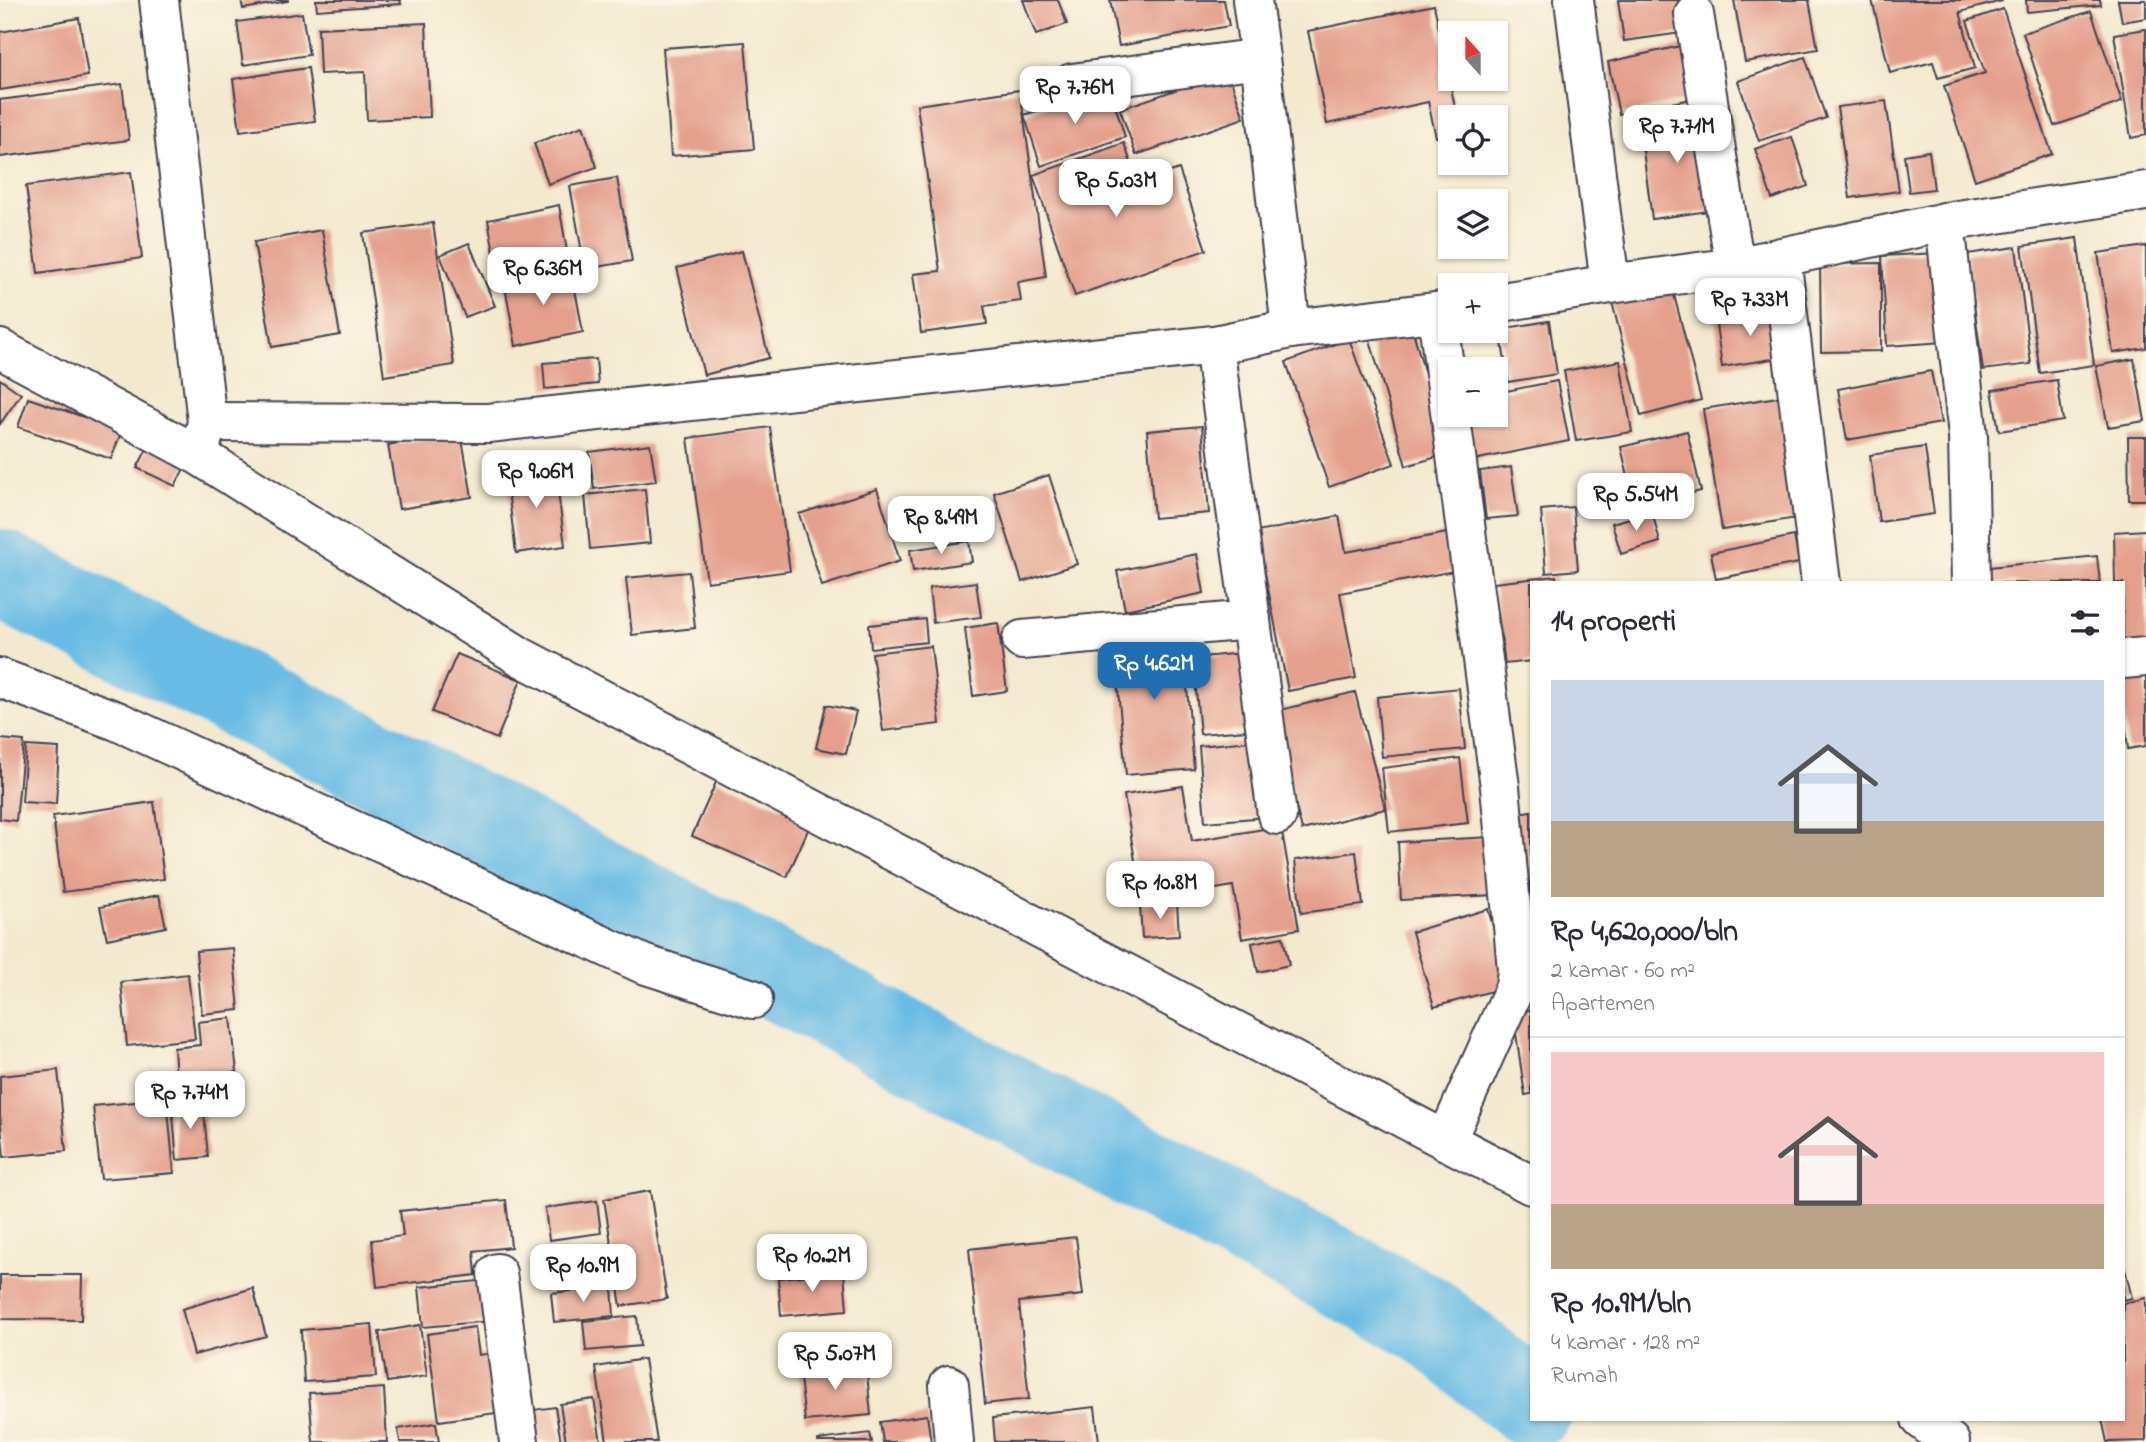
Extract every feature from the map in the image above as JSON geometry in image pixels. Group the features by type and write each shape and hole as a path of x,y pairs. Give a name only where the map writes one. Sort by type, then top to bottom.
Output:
{"street":[{"path":"159,0 202,439"},
{"path":"1252,0 1291,329"},
{"path":"1574,0 1610,284"},
{"path":"1694,14 1735,267"},
{"path":"1072,83 1260,58"},
{"path":"1508,301 1735,267 1945,222 2146,191"},
{"path":"1945,222 1968,436 1971,581"},
{"path":"1781,257 1821,581"},
{"path":"202,439 488,423 1214,345 1291,329 1438,313"},
{"path":"1446,1141 1515,987 1517,969 1500,787 1448,343"},
{"path":"1214,345 1277,815"},
{"path":"0,349 202,439 521,657 1530,1184"},
{"path":"1022,640 1251,620"},
{"path":"2125,659 2146,657"},
{"path":"0,678 117,721 643,964 753,999"},
{"path":"497,1273 519,1442"},
{"path":"949,1385 954,1442"},
{"path":"1924,1421 1950,1442"}],"building":[{"path":"241,0 288,0 288,1 243,9"},
{"path":"316,0 400,0 401,4 317,10"},
{"path":"1023,0 1058,0 1067,24 1036,35"},
{"path":"1110,0 1224,0 1229,26 1119,46"},
{"path":"1618,0 1684,0 1689,32 1624,41"},
{"path":"1734,0 1809,0 1818,49 1745,62"},
{"path":"1872,0 2002,1 1960,12 1975,68 1938,78 1933,62 1890,73"},
{"path":"2026,0 2100,0 2101,5 2027,12"},
{"path":"2118,0 2146,0 2146,18 2122,22"},
{"path":"1434,5 1438,24 1438,91 1452,91 1455,105 1438,105 1438,137 1428,102 1327,124 1308,31"},
{"path":"2003,9 2052,154 1975,180 1944,86 1985,73 1967,21"},
{"path":"2091,11 2122,102 2054,126 2023,33"},
{"path":"302,13 309,55 243,65 237,22"},
{"path":"79,18 88,76 0,90 0,32"},
{"path":"426,23 430,117 367,120 365,72 320,74 318,28"},
{"path":"2146,29 2146,135 2131,138 2114,34"},
{"path":"745,42 754,149 671,156 663,48"},
{"path":"1685,45 1696,98 1619,114 1608,62"},
{"path":"1805,57 1826,118 1759,141 1738,81"},
{"path":"308,68 315,121 240,131 233,79"},
{"path":"1228,72 1244,118 1136,155 1120,109"},
{"path":"122,84 129,140 0,157 0,100"},
{"path":"1109,86 1125,137 1041,166 1024,115"},
{"path":"1020,90 1046,277 1018,282 1021,301 984,306 987,324 921,333 913,274 940,271 917,105"},
{"path":"1886,101 1899,191 1850,198 1837,107"},
{"path":"1702,111 1716,210 1652,219 1639,120"},
{"path":"583,126 597,167 548,184 534,143"},
{"path":"1792,137 1808,186 1772,199 1755,149"},
{"path":"1124,143 1138,183 1179,169 1206,250 1075,296 1033,175"},
{"path":"1929,151 1934,189 1909,192 1904,155"},
{"path":"131,172 142,258 38,273 26,186"},
{"path":"617,178 632,261 585,269 570,186"},
{"path":"559,205 568,257 497,270 488,220"},
{"path":"433,223 454,365 384,376 363,233"},
{"path":"322,230 340,335 272,347 254,242"},
{"path":"2077,238 2094,365 2040,373 2022,246"},
{"path":"469,243 495,306 465,317 440,255"},
{"path":"2146,246 2146,348 2113,353 2098,253"},
{"path":"2016,247 2031,364 1983,370 1967,254"},
{"path":"742,251 769,358 704,375 677,268"},
{"path":"1939,253 1945,342 1887,346 1882,256"},
{"path":"1881,263 1881,351 1821,352 1820,264"},
{"path":"571,268 583,332 516,346 504,281"},
{"path":"1769,273 1776,299 1721,314 1715,287"},
{"path":"1672,287 1701,400 1641,416 1612,302"},
{"path":"1777,308 1785,357 1722,367 1715,318"},
{"path":"1410,320 1447,454 1406,466 1368,333"},
{"path":"1549,321 1557,374 1508,382 1508,357 1504,357 1502,343 1508,343 1508,328"},
{"path":"1349,339 1394,464 1329,487 1286,362"},
{"path":"596,359 598,384 545,389 543,363"},
{"path":"2134,359 2145,421 2108,427 2096,366"},
{"path":"1620,361 1632,432 1576,441 1564,371"},
{"path":"1931,371 1941,423 1847,440 1838,389"},
{"path":"0,379 21,394 0,424"},
{"path":"2057,380 2063,421 1999,431 1992,390"},
{"path":"1557,381 1569,441 1473,460 1466,427 1508,427 1508,391"},
{"path":"1784,396 1803,517 1722,530 1703,409"},
{"path":"28,398 122,430 111,459 18,427"},
{"path":"1202,426 1209,513 1154,518 1147,431"},
{"path":"770,427 790,571 707,582 688,438"},
{"path":"1687,431 1701,491 1635,507 1621,447"},
{"path":"461,433 472,497 399,509 388,445"},
{"path":"2128,437 2146,437 2146,500 2129,500"},
{"path":"650,444 656,481 594,489 589,452"},
{"path":"149,445 187,463 175,486 137,468"},
{"path":"1925,447 1934,514 1879,522 1870,455"},
{"path":"1511,467 1518,516 1486,519 1480,471"},
{"path":"555,468 565,546 516,553 506,475"},
{"path":"1049,475 1077,564 1022,582 994,493"},
{"path":"645,489 650,543 590,549 585,495"},
{"path":"877,489 900,561 822,586 799,514"},
{"path":"1573,507 1578,570 1546,573 1541,510"},
{"path":"1652,512 1660,542 1621,554 1612,523"},
{"path":"1339,516 1346,552 1447,533 1454,571 1340,593 1356,678 1288,691 1257,532"},
{"path":"2146,530 2146,644 2125,644 2125,581 2115,581 2114,532"},
{"path":"1794,536 1799,563 1716,579 1711,553"},
{"path":"969,541 972,562 913,571 910,550"},
{"path":"1197,554 1204,593 1125,610 1117,571"},
{"path":"2097,556 2100,581 1981,581 1980,568"},
{"path":"689,572 695,628 632,635 626,578"},
{"path":"1556,576 1557,581 1530,581 1530,661 1505,664 1494,583"},
{"path":"976,582 981,617 933,623 929,588"},
{"path":"925,619 927,642 871,648 869,625"},
{"path":"998,623 1007,691 973,696 965,628"},
{"path":"1182,629 1194,769 1126,775 1113,636"},
{"path":"931,646 940,724 883,731 872,653"},
{"path":"1251,652 1258,729 1200,734 1193,658"},
{"path":"457,654 521,680 497,739 432,712"},
{"path":"2146,672 2146,746 2128,749 2125,723 2125,675"},
{"path":"1459,688 1465,749 1382,757 1377,697"},
{"path":"1355,692 1385,809 1302,830 1272,712"},
{"path":"826,705 856,711 846,754 816,748"},
{"path":"0,739 24,741 16,821 0,819"},
{"path":"1260,740 1267,817 1205,822 1199,746"},
{"path":"26,746 59,748 56,804 22,802"},
{"path":"1460,758 1468,823 1389,832 1382,768"},
{"path":"717,780 812,821 787,877 692,836"},
{"path":"1183,786 1192,841 1281,826 1299,929 1242,939 1233,886 1142,902 1124,795"},
{"path":"154,802 164,879 63,892 53,816"},
{"path":"1530,811 1530,894 1518,896 1504,815"},
{"path":"1492,837 1494,895 1401,900 1398,842"},
{"path":"1356,852 1363,905 1301,913 1295,860"},
{"path":"159,895 166,927 107,939 100,907"},
{"path":"1177,903 1179,936 1142,938 1140,906"},
{"path":"1488,909 1510,986 1434,1007 1412,932"},
{"path":"1283,937 1289,965 1258,972 1252,943"},
{"path":"233,948 239,1010 202,1014 196,951"},
{"path":"188,974 195,1039 127,1046 121,982"},
{"path":"1530,1010 1530,1094 1525,1095 1513,1013"},
{"path":"231,1018 237,1072 176,1078 174,1048 200,1045 198,1022"},
{"path":"58,1070 66,1151 4,1157 0,1076"},
{"path":"167,1099 174,1173 101,1179 93,1106"},
{"path":"203,1102 208,1157 177,1160 172,1105"},
{"path":"650,1191 667,1299 621,1306 604,1199"},
{"path":"506,1200 511,1247 474,1251 476,1275 377,1287 372,1240 403,1236 400,1211"},
{"path":"597,1201 601,1233 549,1240 545,1208"},
{"path":"1076,1237 1083,1295 1019,1302 1029,1399 985,1404 969,1249"},
{"path":"606,1251 609,1282 551,1287 549,1256"},
{"path":"2125,1269 2132,1298 2125,1300"},
{"path":"844,1272 847,1310 781,1316 778,1278"},
{"path":"0,1275 82,1275 81,1320 0,1319"},
{"path":"488,1280 491,1321 423,1327 419,1287"},
{"path":"612,1287 614,1316 554,1322 551,1293"},
{"path":"253,1288 266,1336 194,1355 182,1309"},
{"path":"2146,1298 2146,1441 2107,1442 2102,1421 2125,1421 2125,1303"},
{"path":"637,1316 640,1346 586,1351 583,1321"},
{"path":"372,1324 376,1377 304,1382 301,1330"},
{"path":"420,1325 427,1376 387,1382 379,1332"},
{"path":"475,1327 479,1355 495,1353 503,1412 439,1421 427,1334"},
{"path":"644,1359 657,1442 607,1442 596,1367"},
{"path":"866,1363 871,1415 805,1421 799,1369"},
{"path":"384,1388 387,1442 313,1442 309,1393"},
{"path":"594,1399 601,1442 566,1442 560,1404"},
{"path":"555,1407 561,1442 524,1442 519,1412"},
{"path":"1095,1407 1099,1442 995,1442 993,1418"},
{"path":"927,1415 931,1442 883,1442 880,1422"},
{"path":"436,1423 439,1442 400,1442 398,1429"},
{"path":"870,1433 872,1442 818,1442 818,1440"}],"waterway":[{"path":"0,573 370,761 1425,1318 1530,1404"}]}
